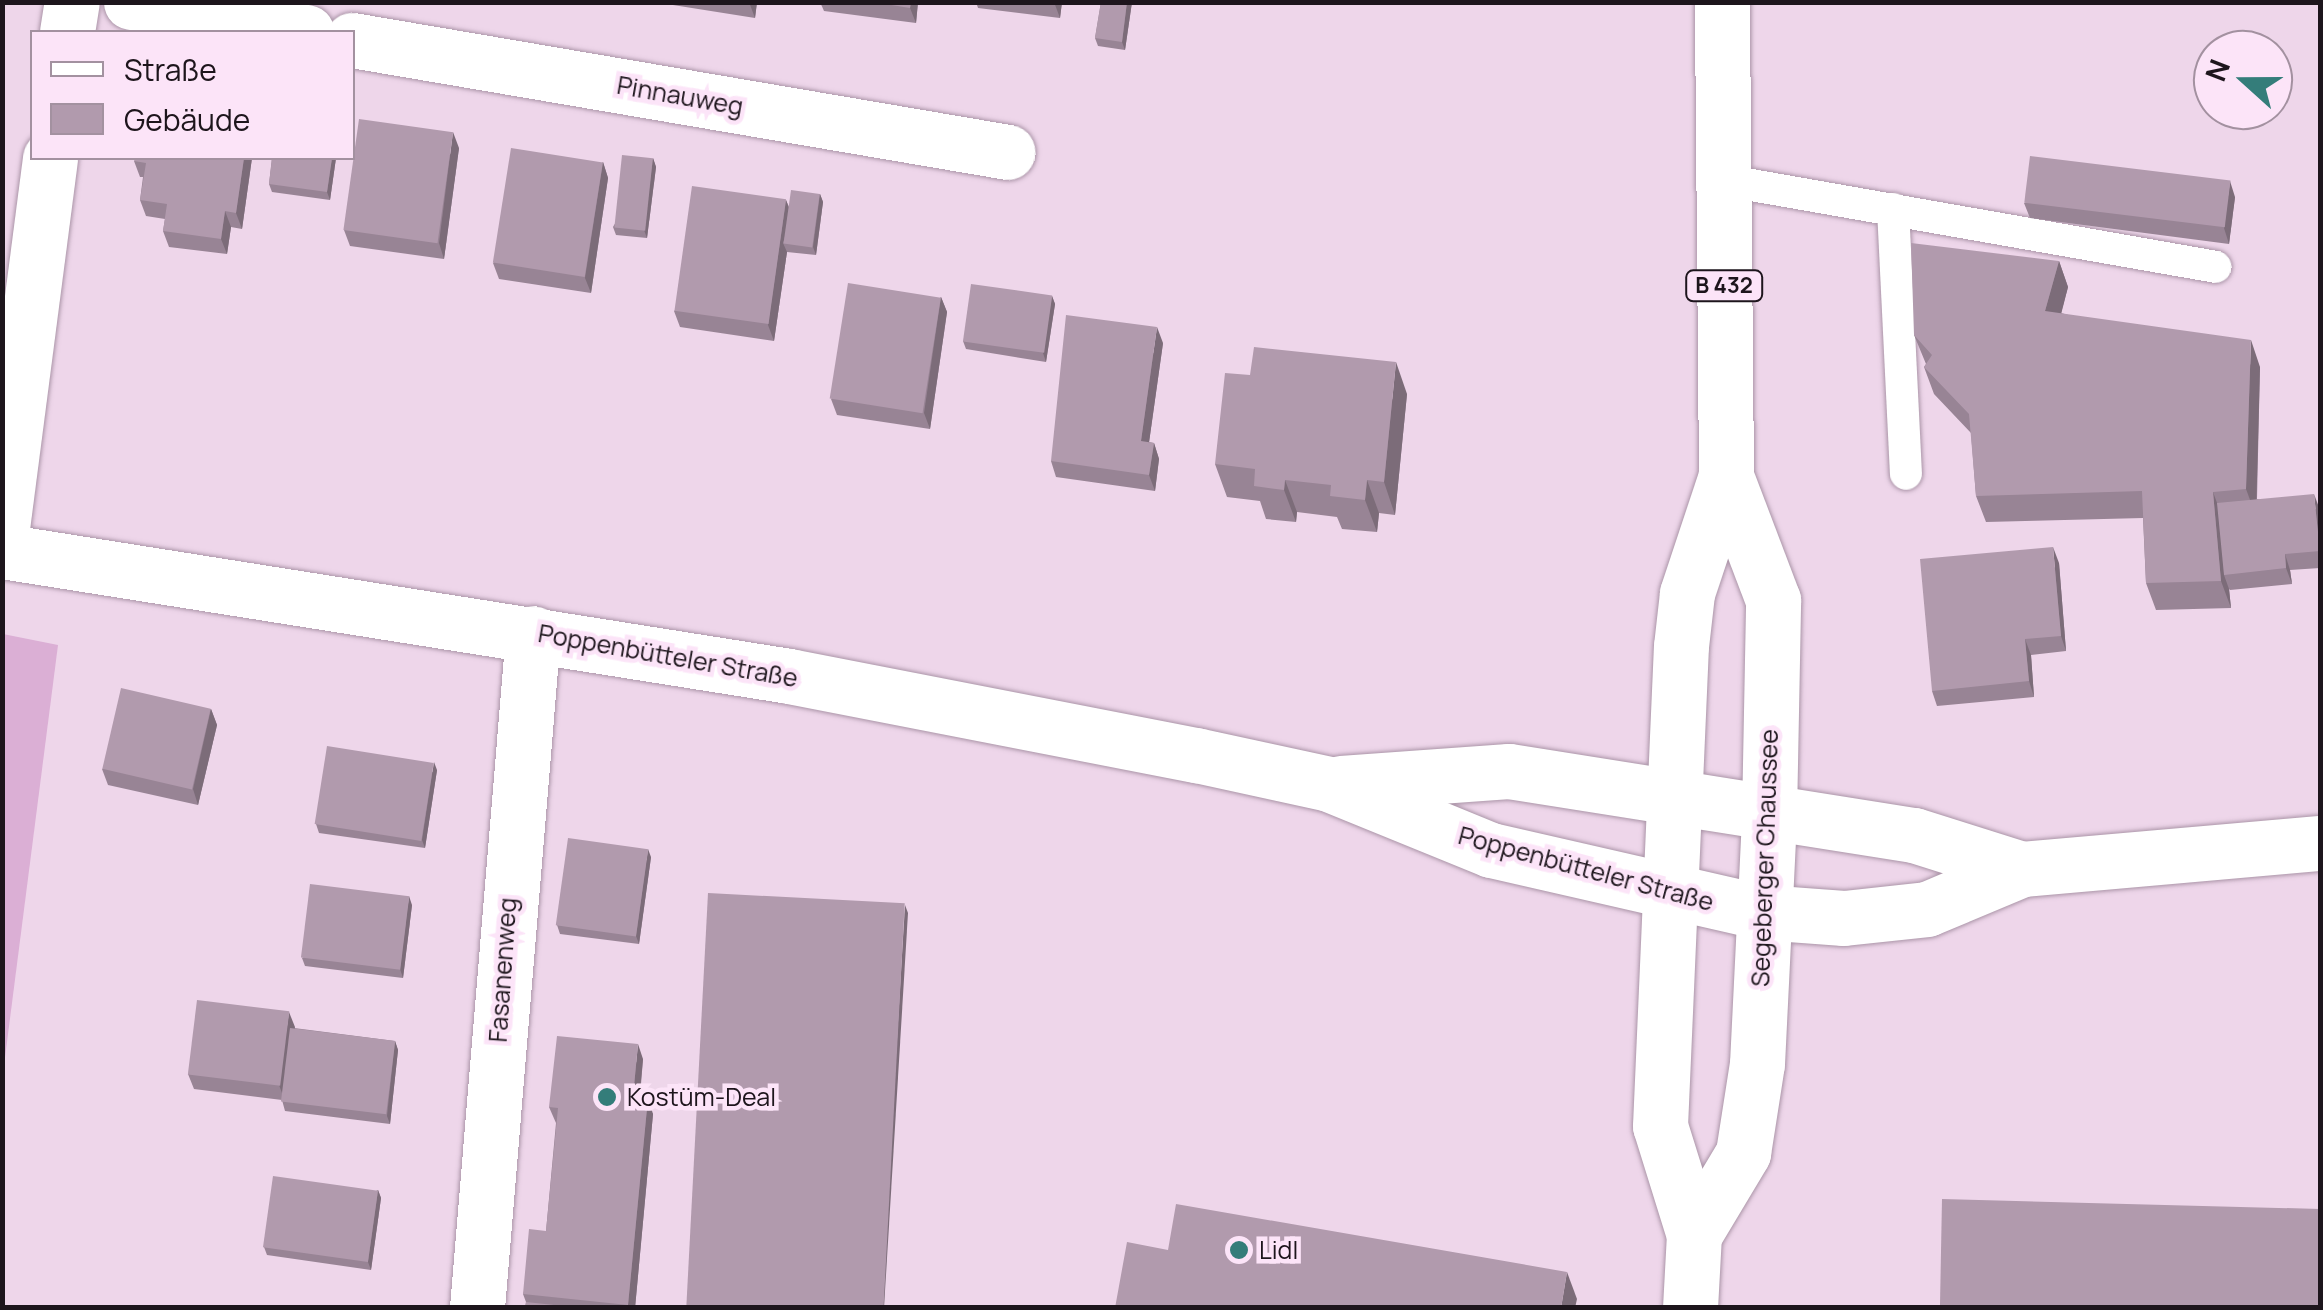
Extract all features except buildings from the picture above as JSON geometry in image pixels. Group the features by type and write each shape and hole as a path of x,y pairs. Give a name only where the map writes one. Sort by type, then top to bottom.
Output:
{"main road":[{"path":"68,30 72,2"},
{"path":"131,2 294,30"},
{"name":"Segeberger Chaussee","path":"1690,1308 1694,1234 1660,1126 1669,797 1687,592 1726,476 1722,2"},
{"name":"Pinnauweg","path":"355,41 1008,152"},
{"path":"2,528 50,160"},
{"name":"Segeberger Chaussee","path":"1694,1234 1743,1153 1757,1064 1768,816 1773,600 1726,476"},
{"name":"Poppenbütteler Straße","path":"2,551 790,676 1330,784 1474,844 1668,894 1762,912 1844,918 1927,909 2022,869 2320,843"},
{"name":"Fasanenweg","path":"477,1308 533,633"},
{"name":"Poppenbütteler Straße","path":"1330,784 1508,770 1768,816 1914,835 2022,869"}],"lane":[{"path":"1723,180 2215,266"},
{"path":"1892,210 1906,474"}],"shaded area":[{"path":"2,634 58,645 3,1073"}],"place":[{"name":"Kostüm-Deal","path":"607,1097"},
{"name":"Lidl","path":"1239,1250"}]}
